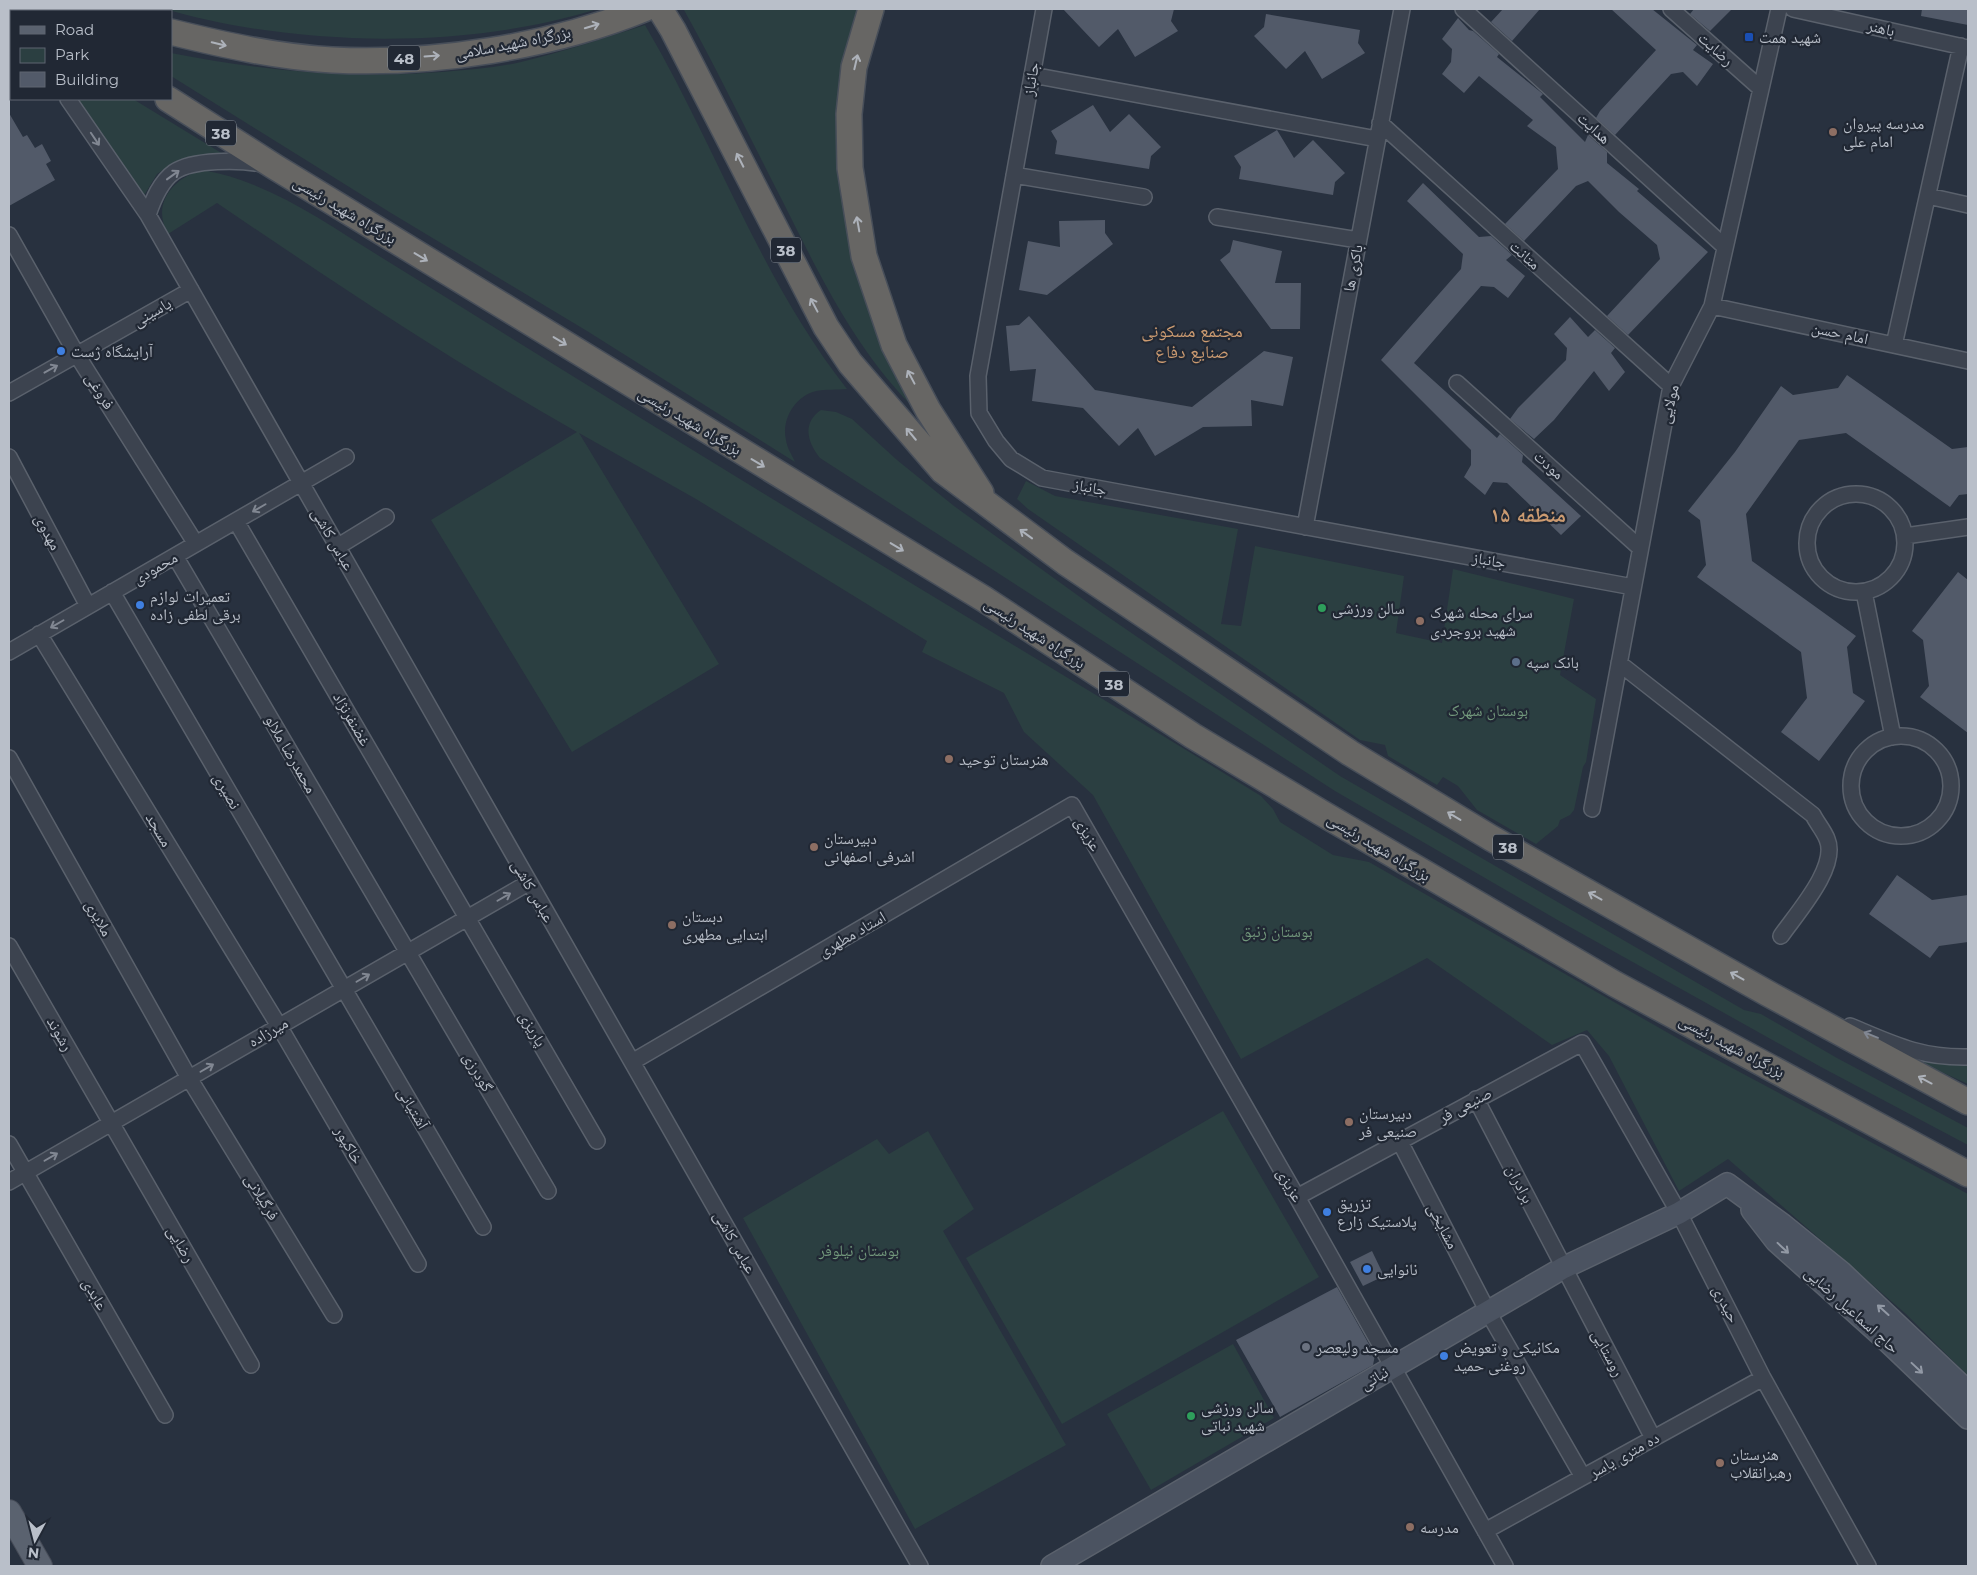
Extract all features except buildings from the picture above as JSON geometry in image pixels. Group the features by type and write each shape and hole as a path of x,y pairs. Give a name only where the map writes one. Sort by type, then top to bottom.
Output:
{"highway":[{"name":"38","path":"660,9 673,30 826,327 850,363 943,472 1066,562 1350,753 1491,838 1767,993 1968,1102"},
{"path":"871,9 854,68 849,114 850,168 864,256 894,345 928,410 990,508"},
{"name":"بزرگراه شهید سلامی","path":"172,32 234,48 331,60 382,59 446,55 508,47 585,28 639,11"},
{"name":"بزرگراه شهید رئیسی","path":"170,100 275,167 984,599 1193,736 1320,812 1615,984 1968,1174"}],"main road":[{"name":"نباتی","path":"1052,1566 1563,1268 1679,1212 1734,1190"},
{"name":"حاج اسماعیل رضایی","path":"1734,1190 1784,1225 1841,1272 1968,1392"},
{"name":"حاج اسماعیل رضایی","path":"1734,1190 1776,1241 1896,1348 1968,1418"},
{"path":"9,1512 40,1566"}],"street":[{"name":"جانباز","path":"1044,9 978,376 979,413 996,441 1011,460 1042,478 1633,587"},
{"name":"باکری ها","path":"1305,527 1402,9"},
{"name":"هدایت","path":"1463,9 1725,247"},
{"name":"رضایت","path":"1671,9 1761,89"},
{"name":"مولايی","path":"1592,809 1670,386 1712,306 1779,9"},
{"name":"باهنر","path":"1793,9 1965,47"},
{"path":"1894,345 1965,47"},
{"path":"1032,75 1377,139"},
{"name":"عباس کاشی","path":"69,100 148,215 920,1566"},
{"name":"متانت","path":"1380,123 1670,386"},
{"path":"148,215 155,196 166,180 183,168 204,163 247,161 275,167"},
{"path":"1014,175 1144,197"},
{"path":"1928,196 1968,205"},
{"path":"1217,217 1358,240"},
{"name":"فروغی","path":"9,234 77,355 196,544"},
{"name":"یاسینی","path":"9,393 191,290"},
{"name":"امام حسن","path":"1712,306 1968,361"},
{"name":"مودت","path":"1457,383 1640,548"},
{"name":"محمودی","path":"9,652 301,484 346,456"},
{"name":"مهدوی","path":"9,457 88,606"},
{"path":"1856,494 1872,496 1886,504 1897,515 1905,536 1906,546 1902,562 1893,576 1880,587 1864,592 1847,592 1832,587 1819,576 1810,562 1806,546 1808,530 1815,516 1826,504 1840,496 1856,494"},
{"path":"337,546 386,517"},
{"name":"غضنفرنژاد","path":"236,521 468,917"},
{"path":"1905,536 1968,527"},
{"name":"محمدرضا ملالو","path":"175,556 408,952"},
{"name":"نصیری","path":"112,592 343,990"},
{"path":"1864,592 1893,737"},
{"name":"مسجد","path":"40,634 279,1026"},
{"path":"1619,664 1813,815 1828,840 1828,862 1821,878 1781,936"},
{"path":"1893,737 1910,737 1926,743 1939,754 1947,768 1951,783 1949,799 1943,814 1932,826 1918,833 1902,836 1879,831 1860,816 1853,801 1850,784 1854,768 1863,753 1876,742 1893,737"},
{"name":"ملایری","path":"9,758 189,1078"},
{"name":"استاد مطهری","path":"632,1062 1072,805"},
{"name":"عزیزی","path":"1072,805 1297,1197 1505,1566"},
{"name":"میرزاده","path":"9,1182 528,883"},
{"name":"پاریزی","path":"468,917 597,1141"},
{"name":"رشوند","path":"9,946 111,1123"},
{"name":"گودرزی","path":"408,952 548,1191"},
{"name":"آشتیانی","path":"343,990 483,1228"},
{"path":"1767,993 1911,1051 1933,1057 1968,1057"},
{"name":"خاکپور","path":"279,1026 418,1264"},
{"name":"صنیعی فر","path":"1297,1197 1399,1140 1582,1043"},
{"name":"حیدری","path":"1582,1043 1679,1212 1763,1378 1868,1566"},
{"name":"فرگیلانی","path":"189,1078 334,1315"},
{"name":"برادران","path":"1476,1099 1563,1268"},
{"name":"رضایی","path":"111,1123 252,1365"},
{"name":"مشایخی","path":"1399,1140 1488,1312 1583,1477"},
{"name":"عابدی","path":"9,1144 165,1415"},
{"name":"روستایی","path":"1563,1268 1653,1438"},
{"name":"ده متری یاسر","path":"1485,1532 1763,1378"}],"green space":[{"path":"165,9 597,9 546,22 493,32 381,39 325,37 269,31 216,22"},
{"path":"861,9 841,126 920,414 878,367 842,314 684,10"},
{"path":"645,25 670,70 740,211 789,303 816,347 847,389 820,390 808,394 796,403 791,410 785,432 787,446 795,462 587,331 391,213 172,77 172,53 273,69 373,75 442,72 511,64 583,45"},
{"path":"79,100 135,100 223,154 176,162 157,174 143,197"},
{"name":"بوستان زنبق","path":"202,170 251,184 319,218 646,421 1261,796 1273,809 1280,822 1333,855 1369,862 1691,1046 1968,1194 1968,1376 1906,1314 1728,1159 1679,1191 1609,1056 1587,1030 1552,1045 1427,958 1241,1059 1093,795 1024,732 1004,693 922,652 927,641 696,499 579,433 719,664 572,752 431,520 577,432 440,350 217,203 168,234 163,223 162,212 168,194 182,179"},
{"path":"821,410 836,412 852,419 897,460 954,506 1098,610 1340,776 1744,1010 1761,1014 1837,1058 1968,1128 1968,1145 1821,1067 1561,922 1335,791 820,458 812,446 809,427 815,415"},
{"name":"بوستان شهرک","path":"1026,481 1055,496 1238,529 1221,624 1241,626 1255,546 1404,576 1396,633 1442,643 1453,569 1574,599 1560,675 1596,699 1586,762 1583,767 1574,810 1570,815 1560,820 1558,826 1536,844 1477,810 1458,786 1443,777 1437,785 1388,756 1385,745 1360,740 1028,509 1017,499"},
{"path":"1906,1056 1933,1062 1968,1063 1968,1084"},
{"path":"1223,1111 1319,1277 1062,1424 966,1258"},
{"name":"بوستان نیلوفر","path":"928,1131 974,1209 943,1231 1066,1445 915,1529 743,1218 877,1139 889,1154"},
{"name":"سالن ورزشی شهید نباتی","path":"1233,1344 1274,1418 1151,1490 1107,1414"}],"place":[{"name":"شهید همت","path":"1749,37"},
{"name":"مدرسه پیروان امام علی","path":"1833,132"},
{"name":"آرایشگاه ژست","path":"61,351"},
{"name":"تعمیرات لوازم برقی لطفی زاده","path":"140,605"},
{"name":"سالن ورزشی","path":"1322,608"},
{"name":"سرای محله شهرک شهید بروجردی","path":"1420,621"},
{"name":"بانک سپه","path":"1516,662"},
{"name":"هنرستان توحید","path":"949,759"},
{"name":"دبیرستان اشرفی اصفهانی","path":"814,847"},
{"name":"دبستان ابتدایی مطهری","path":"672,925"},
{"name":"دبیرستان صنیعی فر","path":"1349,1122"},
{"name":"تزریق پلاستیک زارع","path":"1327,1212"},
{"name":"نانوایی","path":"1367,1269"},
{"name":"مسجد ولیعصر","path":"1306,1347"},
{"name":"مکانیکی و تعویض روغنی حمید","path":"1444,1356"},
{"name":"سالن ورزشی شهید نباتی","path":"1191,1416"},
{"name":"هنرستان رهبرانقلاب","path":"1720,1463"},
{"name":"مدرسه","path":"1410,1527"}],"district":[{"name":"مجتمع مسکونی صنایع دفاع","path":"1192,341"},
{"name":"منطقه ۱۵","path":"1528,514"}]}
